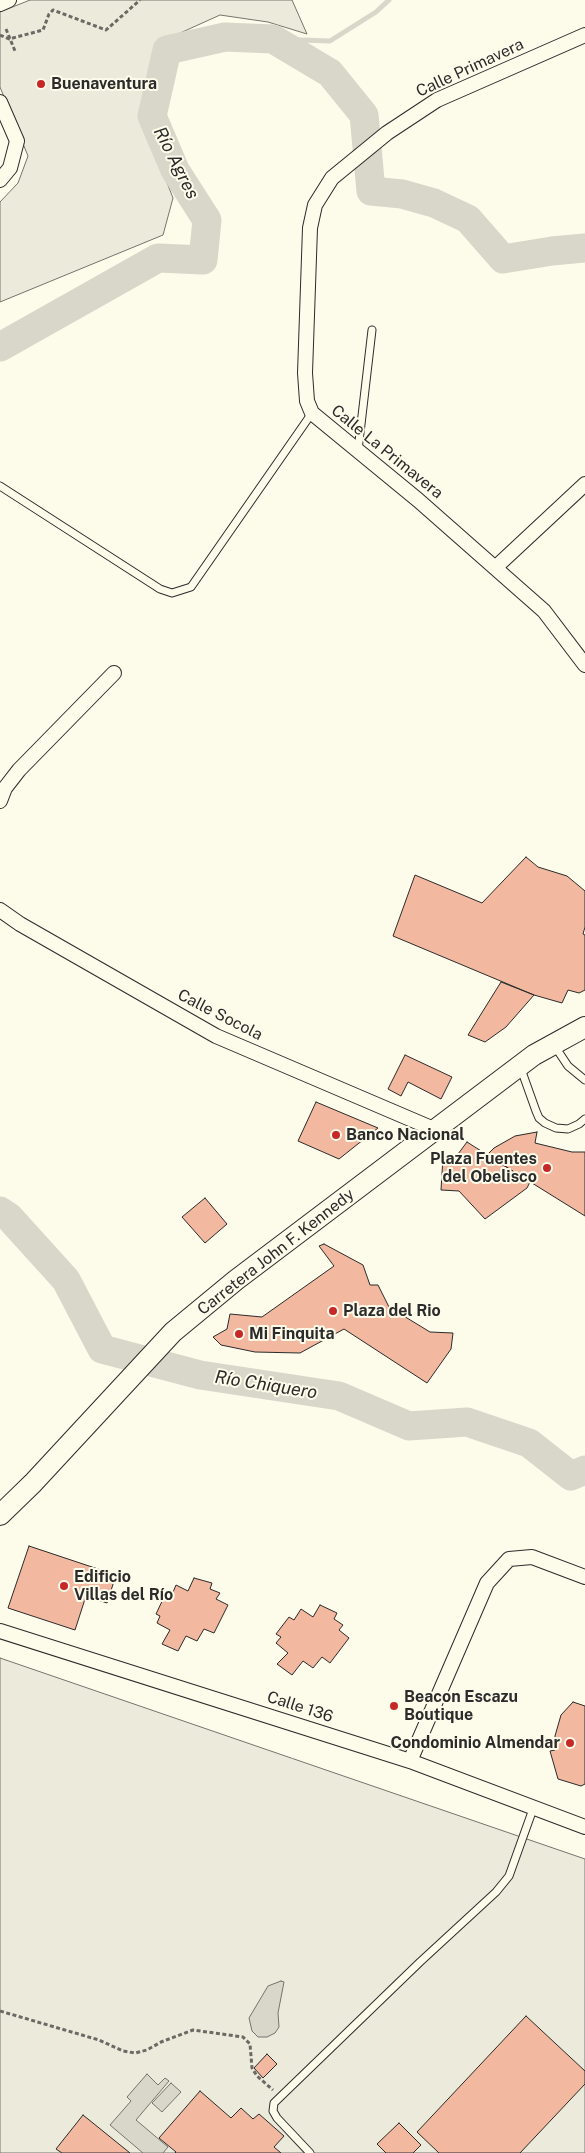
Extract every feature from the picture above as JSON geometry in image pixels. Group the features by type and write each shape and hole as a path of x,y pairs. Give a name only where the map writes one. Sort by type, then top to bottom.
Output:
{"main road":[{"name":"Carretera John F. Kennedy","path":"0,1515 34,1483 173,1332 236,1280 520,1066 585,1027"}],"street":[{"path":"0,4 9,0"},
{"name":"Calle Primavera","path":"351,161 387,132 437,100 585,36"},
{"path":"0,102 17,141 10,168 0,180"},
{"name":"Calle La Primavera","path":"351,161 332,178 315,205 310,228 305,373 307,401 312,413 496,566 544,612 585,665"},
{"path":"496,566 585,484"},
{"path":"0,801 5,788 19,770 114,673"},
{"name":"Calle Socola","path":"0,910 20,924 216,1036 436,1130"},
{"path":"410,1761 487,1583 509,1559 532,1557 585,1576"},
{"name":"Calle 136","path":"0,1631 410,1761 585,1827"}],"lane":[{"path":"358,450 372,330"},
{"path":"0,486 160,589 172,593 191,587 312,413"},
{"path":"554,1044 568,1066 585,1080"},
{"path":"520,1066 539,1118 545,1123 556,1128 568,1129 579,1124 585,1118"},
{"path":"310,2153 277,2118 273,2111 274,2103 420,1962 496,1892 509,1876 533,1808"}],"path":[{"path":"0,35 9,39 43,30 49,14 53,10 106,30 140,0"},
{"path":"6,29 15,51"},
{"path":"0,2011 99,2040 123,2051 147,2050 161,2042 194,2030 242,2037 250,2044 252,2068 257,2076 281,2096"}],"shaded area":[{"path":"30,0 292,0 307,34 268,22 220,15 158,43 145,103 157,157 173,198 163,235 0,302 0,202 18,183 28,156 0,87 0,12"},
{"path":"0,1658 585,1859 585,2153 0,2153"},
{"path":"281,1981 284,1982 278,2013 279,2027 275,2033 267,2037 258,2037 252,2031 249,2018 268,1986"},
{"path":"147,2074 158,2085 165,2078 169,2081 136,2120 168,2147 163,2153 143,2153 110,2125 131,2101 127,2097"},
{"path":"171,2083 181,2092 162,2112 152,2103"}],"building":[{"path":"526,857 538,867 567,876 585,891 585,927 583,934 585,935 585,990 579,993 568,990 562,1003 534,995 393,936 415,875 482,903"},
{"path":"501,982 534,995 506,1027 485,1042 468,1035"},
{"path":"405,1055 452,1077 441,1099 408,1082 401,1096 388,1089"},
{"name":"Banco Nacional","path":"316,1102 378,1128 339,1159 298,1141"},
{"name":"Plaza Fuentes del Obelisco","path":"537,1132 535,1143 572,1152 585,1152 585,1216 487,1155 494,1148 515,1136"},
{"path":"467,1142 530,1182 527,1188 485,1219 459,1191 441,1190 443,1157 455,1158"},
{"path":"205,1198 227,1224 205,1243 182,1217"},
{"name":"Plaza del Rio","path":"324,1244 363,1265 370,1285 378,1285 389,1307 430,1332 453,1333 451,1349 427,1383 344,1329 300,1353 255,1352 221,1345 213,1337 227,1329 230,1314 262,1317 334,1266 319,1246"},
{"name":"Edificio Villas del Río","path":"29,1546 116,1575 107,1603 86,1596 75,1630 8,1608"},
{"path":"194,1578 212,1583 210,1589 220,1593 216,1599 228,1605 214,1633 204,1629 197,1641 186,1636 178,1651 162,1644 170,1630 157,1623 160,1616 156,1614 165,1595 171,1597 176,1585 188,1591"},
{"path":"320,1605 337,1613 334,1619 343,1625 339,1630 349,1638 330,1663 322,1657 313,1668 303,1661 292,1675 277,1664 288,1653 276,1643 281,1637 276,1634 289,1617 294,1620 301,1609 313,1617"},
{"name":"Condominio Almendar","path":"573,1702 585,1706 585,1784 581,1786 558,1779 550,1751 555,1750 555,1736 561,1715"},
{"path":"526,2016 585,2071 585,2084 520,2153 439,2153 417,2132"},
{"path":"267,2054 277,2064 263,2078 254,2068"},
{"path":"200,2091 231,2118 241,2108 253,2119 259,2114 284,2136 274,2147 281,2153 175,2153 159,2138"},
{"path":"83,2115 130,2153 62,2153 56,2149"},
{"path":"399,2123 421,2145 413,2153 386,2153 377,2144"}],"waterway":[{"path":"273,39 330,41 376,12 389,0"},
{"name":"Río Agres","path":"0,347 158,258 203,260 207,220 175,170 152,116 167,50 225,37 273,39 330,73 364,115 371,191 402,194 434,203 468,219 503,259 585,248"},
{"name":"Río Chiquero","path":"0,1211 9,1217 66,1280 102,1349 200,1375 339,1396 409,1426 467,1422 529,1443 571,1476 585,1470"}],"place":[{"name":"Buenaventura","path":"41,84"},
{"name":"Banco Nacional","path":"336,1135"},
{"name":"Plaza Fuentes del Obelisco","path":"547,1168"},
{"name":"Plaza del Rio","path":"333,1311"},
{"name":"Mi Finquita","path":"239,1334"},
{"name":"Edificio Villas del Río","path":"64,1586"},
{"name":"Beacon Escazu Boutique","path":"394,1706"},
{"name":"Condominio Almendar","path":"570,1743"}]}
